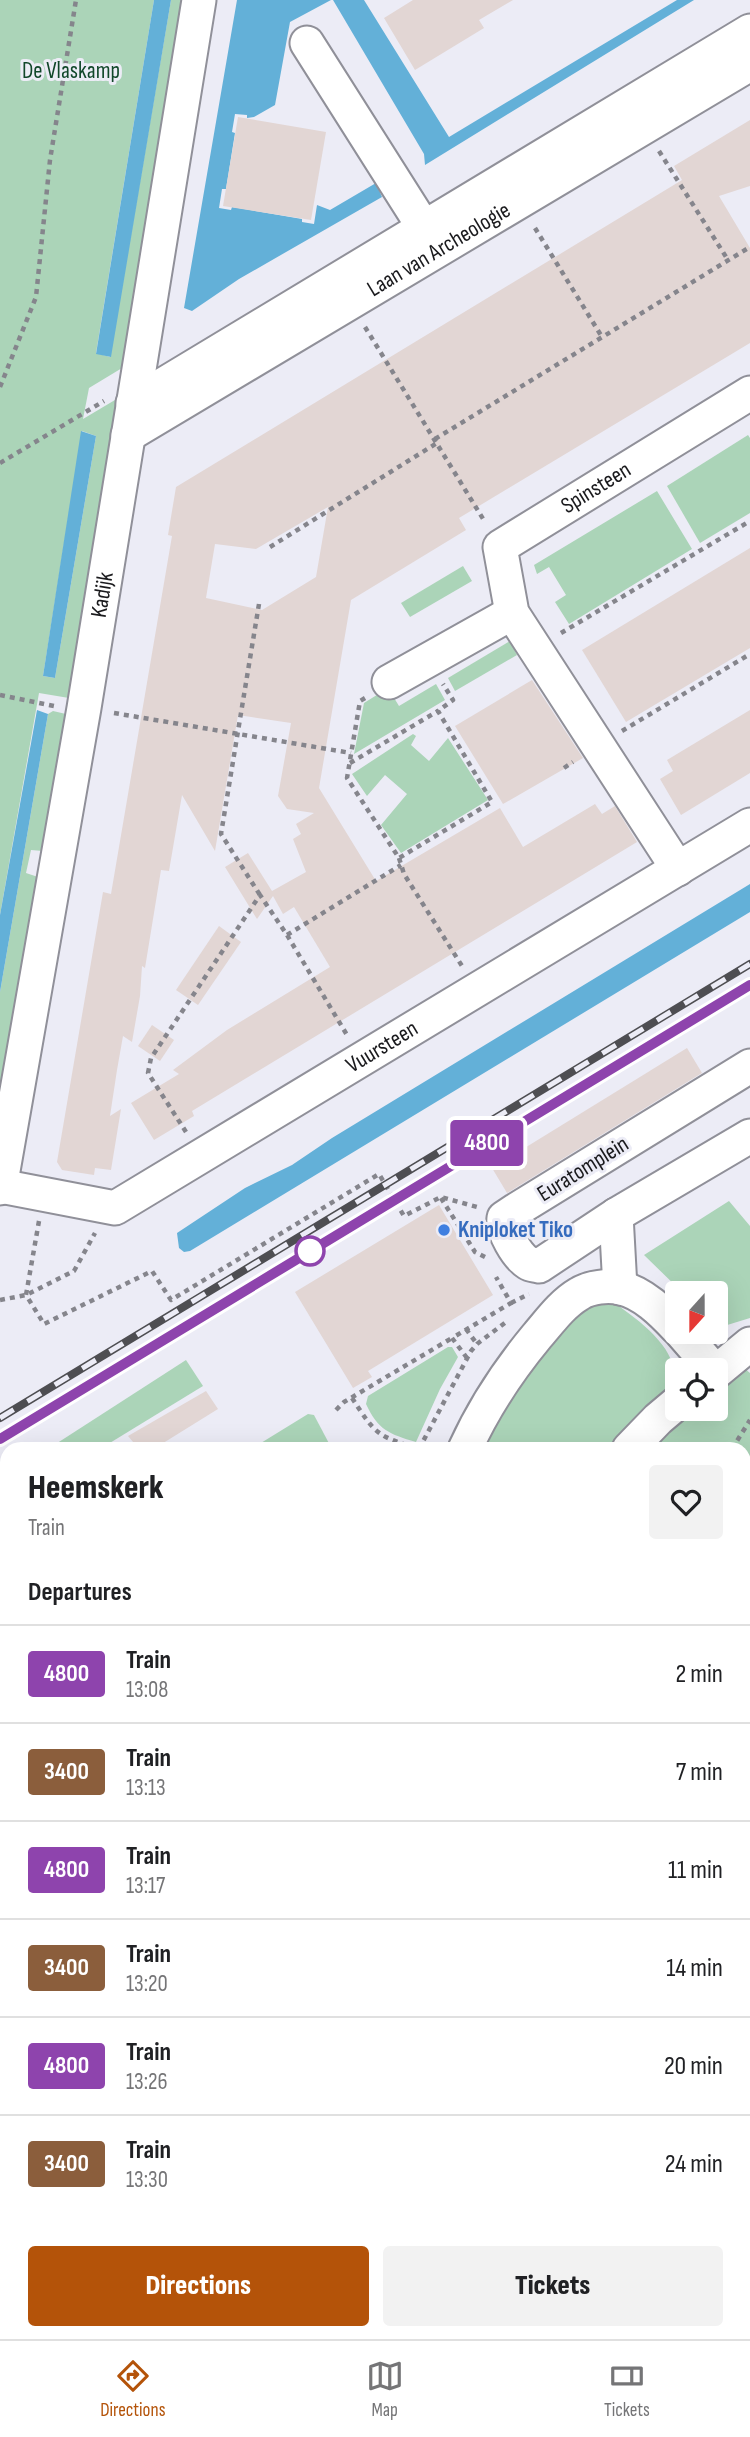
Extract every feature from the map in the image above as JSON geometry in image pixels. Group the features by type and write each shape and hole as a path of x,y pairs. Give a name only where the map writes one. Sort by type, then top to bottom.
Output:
{"street":[{"name":"Kadijk","path":"0,1187 84,710 200,0"},
{"name":"Laan van Archeologie","path":"128,435 351,302 431,239 750,31"},
{"path":"307,43 431,239"},
{"name":"Laan van Archeologie","path":"135,393 431,239 519,202 750,64"},
{"name":"Spinsteen","path":"500,547 750,393"},
{"path":"500,547 512,613 678,869"},
{"path":"389,682 512,613"},
{"name":"Vuursteen","path":"115,1208 750,825"},
{"name":"Euratomplein","path":"504,1218 750,1066"},
{"path":"504,1218 503,1225 511,1243 528,1263 539,1266 616,1215 750,1136"},
{"path":"0,1187 115,1208"},
{"path":"616,1215 620,1287"},
{"path":"469,1442 496,1390 559,1310 581,1292 601,1287 620,1287 636,1293 665,1318"},
{"path":"691,1344 704,1358"},
{"path":"728,1361 750,1344"},
{"path":"636,1442 665,1413"}],"path":[{"path":"0,387 36,297 50,160 76,0"},
{"path":"644,127 728,260"},
{"path":"519,202 602,338"},
{"path":"270,547 750,247"},
{"path":"351,302 500,547"},
{"path":"0,463 135,393"},
{"path":"536,648 750,521"},
{"path":"259,604 222,834 362,1059"},
{"path":"598,746 750,654"},
{"path":"350,763 453,700 428,660"},
{"path":"389,682 360,701 347,778 399,858 404,874 477,990"},
{"path":"0,695 351,753"},
{"path":"399,858 492,802 438,711"},
{"path":"287,935 401,865"},
{"path":"201,1156 148,1073 151,1058 260,895"},
{"path":"44,1195 26,1295 44,1324 152,1271 171,1300 379,1174 404,1216 441,1197 504,1218"},
{"path":"336,1410 511,1303 485,1257 475,1252 441,1197"},
{"path":"0,1300 26,1295 74,1271 94,1234 115,1208"},
{"path":"466,1329 477,1343"},
{"path":"423,1442 467,1359 452,1338"},
{"path":"352,1398 369,1423 383,1437 398,1442"},
{"path":"737,1442 750,1419"}],"green space":[{"name":"De Vlaskamp","path":"0,0 154,0 96,353 110,357 171,0 185,0 127,365 89,388 83,419 120,397 69,698 39,693 0,915","holes":["82,431 96,436 55,678 43,676"]},
{"path":"748,435 750,513 700,543 667,486"},
{"path":"657,491 692,549 569,624 555,602 566,595 549,567 537,574 534,565"},
{"path":"463,566 472,581 410,617 401,603"},
{"path":"510,641 517,655 455,691 448,678"},
{"path":"436,684 445,700 354,754 364,703 388,688 399,706"},
{"path":"53,711 66,714 43,851 31,850 26,873 38,877 0,1103 0,992 48,714"},
{"path":"413,734 416,736 411,745 429,761 448,738 488,800 401,853 381,825 407,794 385,775 367,796 352,774"},
{"path":"729,1201 750,1226 750,1318 728,1325 728,1281 671,1281 644,1255"},
{"path":"616,1304 640,1322 662,1344 670,1358 665,1358 665,1400 623,1442 487,1442 515,1391 547,1347 579,1313 594,1305"},
{"path":"452,1347 458,1357 416,1442 385,1430 370,1413 366,1404 368,1396"},
{"path":"186,1360 203,1386 111,1442 59,1442"},
{"path":"744,1368 750,1373 750,1442 660,1442 682,1421 728,1421 728,1382"},
{"path":"308,1414 314,1415 328,1442 262,1442"}],"water":[{"path":"154,0 171,0 111,357 96,354"},
{"path":"237,0 331,0 290,22 275,105 254,117 235,114 232,132 235,133 226,189 222,189 219,208 231,210 232,207 302,219 302,222 314,224 317,205 330,210 376,183 382,197 239,279 192,311 184,308"},
{"path":"333,0 364,0 449,137 677,0 694,0 425,165 424,154"},
{"path":"81,431 96,436 55,678 43,676"},
{"path":"37,710 48,714 0,992 0,915"},
{"path":"750,884 750,912 190,1251 184,1252 179,1248 177,1233 245,1188 292,1165"}],"building":[{"path":"413,0 513,0 479,20 484,28 415,70 384,18"},
{"path":"238,117 326,132 311,220 223,206"},
{"path":"750,120 750,186 719,196 750,248 750,343 459,518 466,530 351,600 319,788 376,881 500,808 523,847 595,804 602,814 615,806 637,842 192,1111 194,1116 154,1140 131,1103 179,1074 173,1070 227,1030 330,967 294,907 283,914 273,896 257,919 225,867 248,853 272,891 306,872 293,839 301,834 296,824 314,813 287,809 278,796 291,723 238,715 215,851 182,795 169,871 161,870 145,968 142,966 132,1042 123,1036 117,1070 110,1116 121,1109 111,1170 95,1168 94,1175 62,1170 57,1162 103,892 111,894 172,536 168,535 176,487 682,180 674,166","holes":["328,507 316,577 262,610 206,598 215,544 256,549"]},
{"path":"750,548 750,648 626,722 582,650"},
{"path":"532,680 583,758 503,804 455,726"},
{"path":"750,710 750,773 681,815 660,779 673,771 667,760"},
{"path":"219,926 241,942 198,1005 176,990"},
{"path":"152,1025 174,1040 160,1061 138,1046"},
{"path":"687,1048 702,1073 507,1193 492,1168"},
{"path":"439,1205 493,1295 368,1371 372,1377 353,1388 295,1292"},
{"path":"206,1391 218,1409 165,1442 133,1442 128,1436"}],"railway":[{"path":"0,1418 750,964"},
{"path":"0,1439 750,985"}],"train":[{"name":"4800","path":"0,1439 750,985"}],"place":[{"name":"Kniploket Tiko","path":"444,1230"}]}
